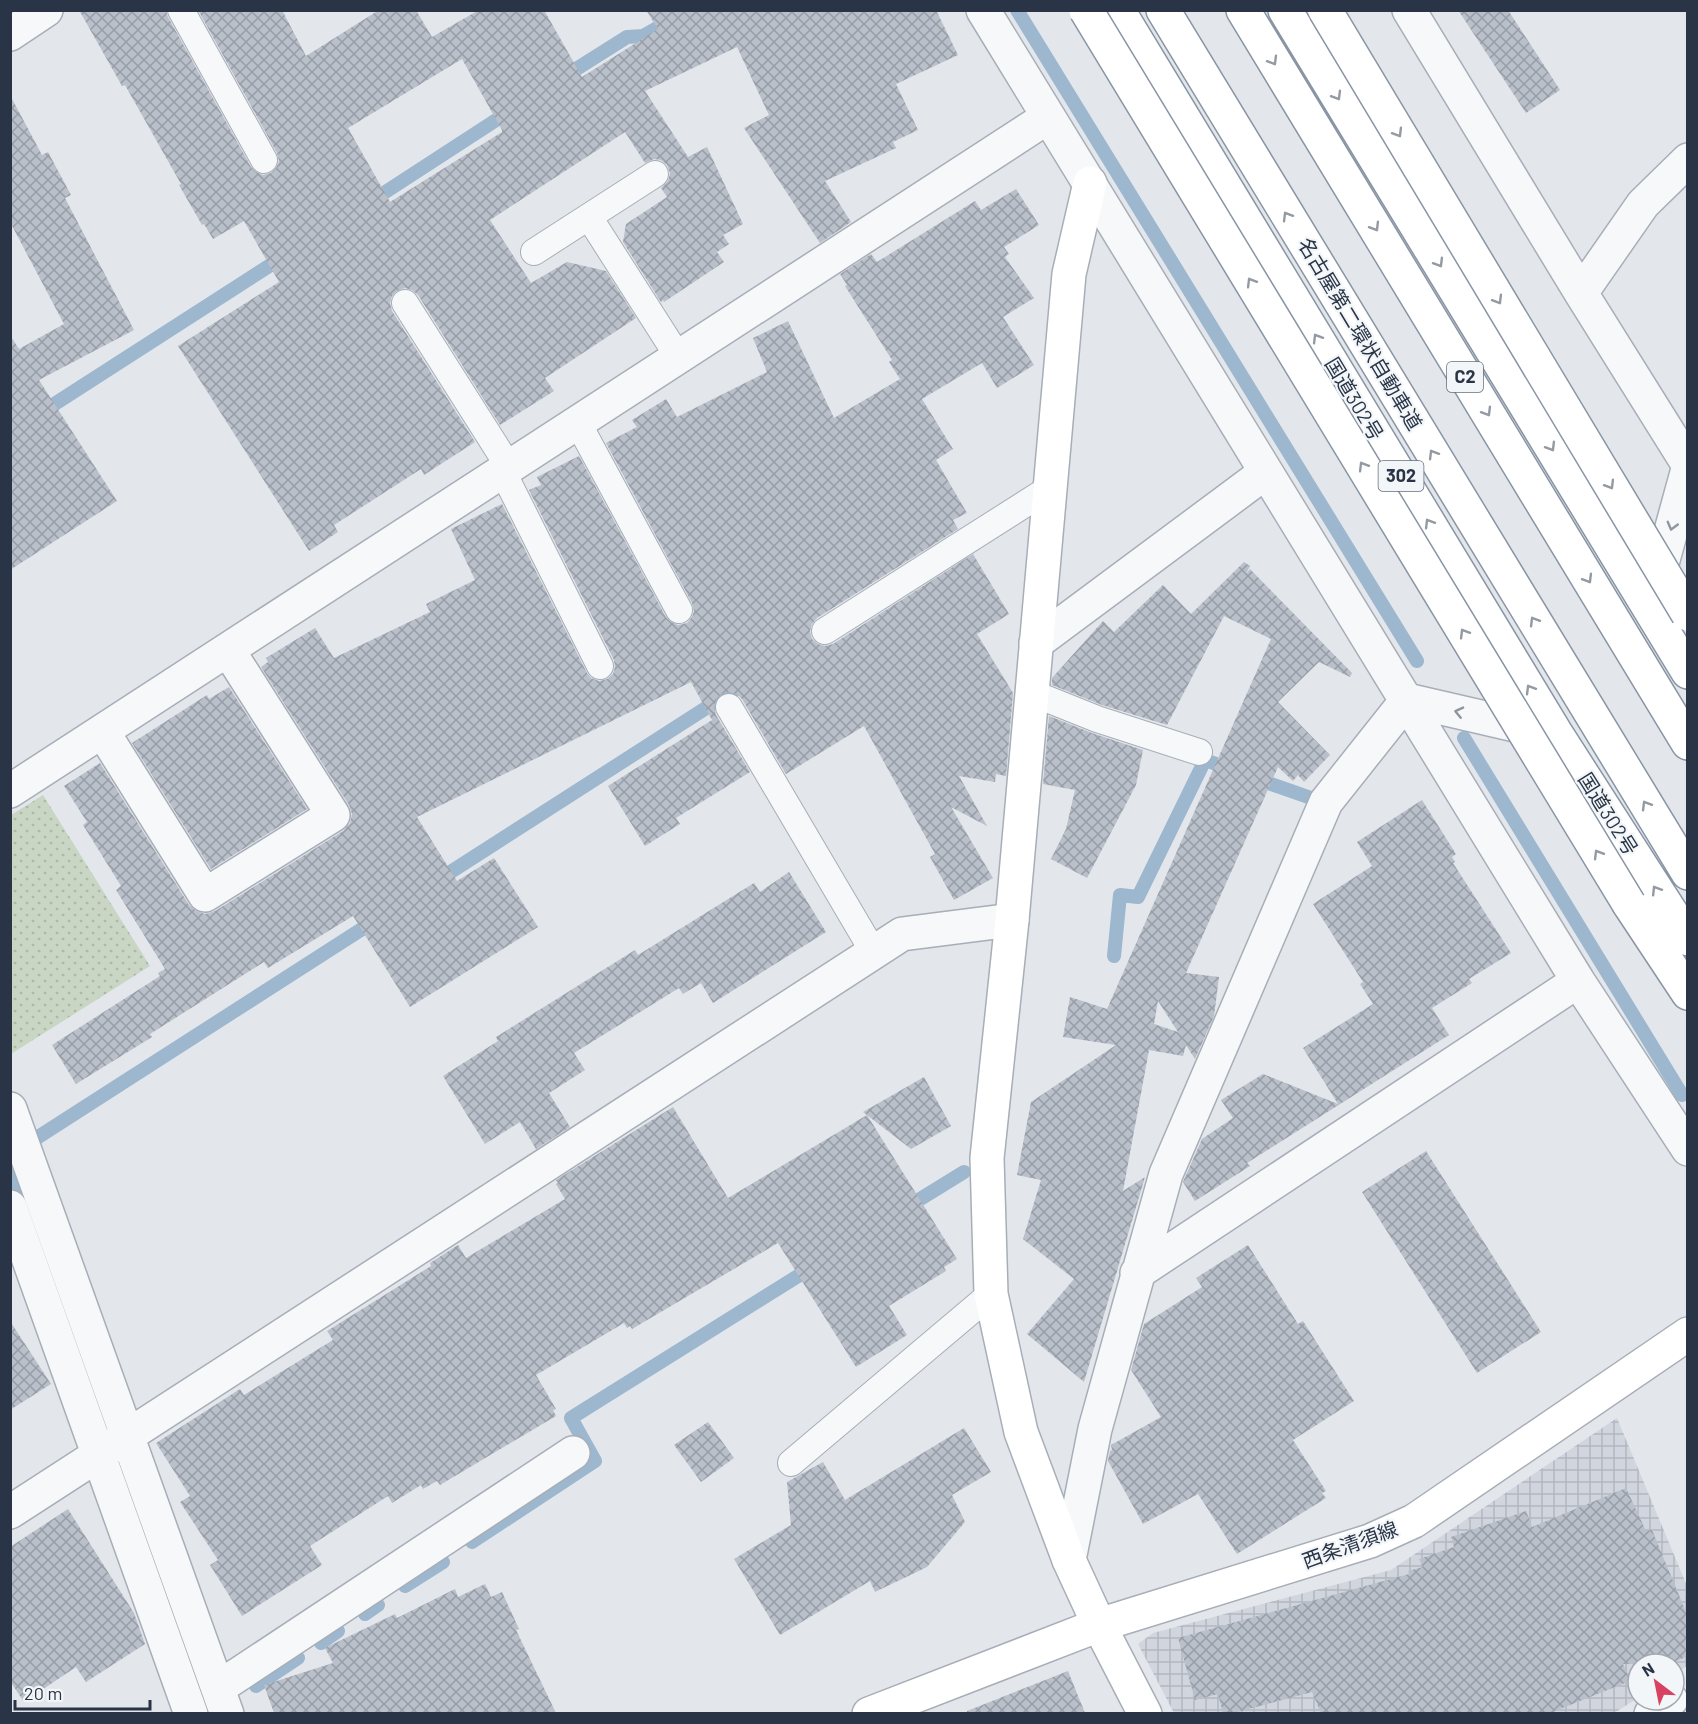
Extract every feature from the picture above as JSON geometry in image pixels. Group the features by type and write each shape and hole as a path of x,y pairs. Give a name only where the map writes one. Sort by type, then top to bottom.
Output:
{"main road":[{"path":"1086,10 1616,883 1688,993"},
{"name":"国道302号","path":"1118,10 1557,735 1688,939"},
{"name":"名古屋第二環状自動車道","path":"1163,10 1688,873"},
{"name":"C2","path":"1243,10 1688,743"},
{"path":"1285,10 1688,672"},
{"path":"1325,10 1688,615"},
{"path":"1090,183 1069,274 1012,920 987,1158 991,1294 1021,1432 1069,1560 1099,1625 1145,1713"},
{"name":"西条清須線","path":"869,1713 1099,1625 1370,1541 1414,1521 1688,1334"}],"street":[{"path":"983,10 1578,981 1688,1149"},
{"path":"1409,10 1688,464"},
{"path":"10,34 41,12"},
{"path":"10,791 1048,117"},
{"path":"1581,293 1643,204 1688,160"},
{"path":"1649,609 1688,469"},
{"path":"1036,643 1266,472"},
{"path":"103,732 205,895 333,815 228,650"},
{"path":"1407,700 1557,735"},
{"path":"1069,1560 1095,1429 1166,1174 1326,802 1407,700"},
{"path":"10,1512 902,934 1012,920"},
{"path":"1137,1273 1578,981"},
{"path":"10,1109 222,1701 573,1453"},
{"path":"10,1207 191,1713"}],"lane":[{"path":"181,10 264,160"},
{"path":"534,252 655,174"},
{"path":"589,217 679,358"},
{"path":"405,303 506,470 600,666"},
{"path":"578,423 679,610"},
{"path":"825,631 1050,488"},
{"path":"1032,693 1097,719 1199,752"},
{"path":"729,707 874,953"},
{"path":"791,1463 991,1294"}],"shaded area":[{"path":"1617,1418 1687,1586 1687,1666 1686,1652 1626,1652 1626,1706 1614,1713 1174,1713 1138,1644 1153,1633 1391,1570"}],"green space":[{"path":"43,795 150,966 11,1054 11,815"}],"building":[{"path":"79,10 166,10 251,167 263,175 271,173 276,168 279,161 277,153 198,10 282,10 306,56 379,10 416,10 432,37 479,10 544,10 582,77 658,29 646,10 936,10 958,55 896,84 918,130 893,142 896,148 825,181 851,222 820,243 744,128 769,115 737,47 645,91 688,157 707,147 743,224 723,235 729,244 717,252 724,262 661,302 623,242 626,224 667,197 661,188 668,181 670,173 667,165 661,160 654,159 645,163 625,132 490,220 531,283 567,262 606,271 636,318 545,378 554,391 500,425 418,295 405,288 397,291 390,303 392,311 475,442 424,475 421,469 334,525 338,532 309,551 178,346 279,282 244,221 213,239 204,224 202,225 179,185 181,184 125,85 122,86","holes":["462,59 502,130 390,202 348,128"]},
{"path":"1458,10 1508,10 1560,90 1526,113"},
{"path":"10,95 42,155 48,152 71,195 65,198 134,330 39,380 117,501 10,570 10,335 19,349 64,324 10,222"},
{"path":"1016,189 1039,225 1004,247 1009,254 1005,257 1034,298 1003,317 1034,365 997,388 982,363 922,399 953,449 936,460 967,513 953,520 958,529 817,618 810,631 812,639 818,644 825,646 833,644 973,554 1009,614 977,634 1013,693 1006,776 996,774 995,782 959,776 987,826 951,807 993,878 954,900 930,857 935,854 864,726 786,774 742,699 737,694 729,692 721,694 714,708 750,772 676,818 680,824 645,846 608,786 712,720 691,682 417,817 457,881 494,858 538,927 410,1007 353,916 268,968 264,962 150,1034 152,1037 76,1084 52,1045 160,976 158,973 165,969 116,890 121,886 83,825 87,822 64,786 100,763 189,905 205,914 215,911 343,831 350,823 352,814 349,805 261,667 268,662 266,658 315,628 334,658 430,612 426,604 475,580 451,529 502,504 587,673 591,678 599,681 607,679 613,674 614,660 529,490 541,485 537,477 579,456 666,617 678,625 687,623 694,611 692,603 606,443 637,427 632,420 666,399 677,417 767,372 753,338 788,321 834,418 900,379 889,362 892,360 845,286 847,285 840,274 871,254 877,262 975,201 981,210"},
{"path":"1244,562 1250,566 1246,574 1250,569 1352,673 1350,677 1319,662 1278,702 1330,755 1304,782 1298,775 1293,781 1278,767 1186,973 1219,977 1214,1016 1195,1059 1186,1045 1183,1056 1149,1050 1123,1191 1145,1177 1084,1382 1027,1334 1074,1279 1023,1239 1041,1180 1017,1175 1031,1102 1116,1045 1063,1037 1070,997 1107,1009 1271,639 1224,616 1167,725 1102,705 1052,685 1052,678 1103,621 1114,632 1163,585 1191,614","holes":["1158,1001 1178,1032 1154,1024"]},
{"path":"229,687 307,809 211,869 132,743 207,695 209,699"},
{"path":"1049,716 1143,750 1136,785 1087,878 1051,859 1066,829 1075,790 1043,784"},
{"path":"1422,800 1456,854 1452,857 1455,862 1453,863 1511,953 1469,979 1472,983 1432,1008 1449,1035 1247,1163 1250,1166 1195,1201 1183,1182 1202,1139 1233,1118 1221,1100 1263,1074 1338,1104 1303,1048 1373,1004 1360,984 1363,982 1313,904 1372,866 1357,842"},
{"path":"789,872 826,932 713,1003 701,983 683,994 679,988 574,1053 585,1070 549,1093 570,1127 536,1149 520,1122 485,1144 443,1076 498,1041 496,1037 635,950 638,955 754,883 760,892"},
{"path":"924,1077 951,1126 911,1149 863,1112"},
{"path":"673,1107 728,1198 867,1115 957,1259 944,1267 946,1271 889,1306 907,1335 856,1367 778,1243 632,1329 630,1326 627,1328 624,1323 536,1375 556,1409 553,1410 556,1416 440,1485 437,1481 423,1489 421,1485 392,1503 388,1496 310,1546 322,1565 242,1616 210,1565 218,1560 180,1502 190,1496 156,1443 240,1389 244,1395 333,1340 327,1331 431,1266 430,1263 458,1245 466,1258 565,1199 556,1180"},
{"path":"1426,1151 1541,1332 1477,1373 1362,1192"},
{"path":"1248,1245 1298,1324 1303,1321 1354,1401 1293,1440 1326,1491 1322,1493 1326,1498 1237,1554 1198,1494 1143,1524 1108,1461 1112,1450 1111,1445 1161,1417 1131,1370 1144,1324 1202,1287 1196,1278"},
{"path":"10,1321 51,1384 10,1410"},
{"path":"708,1422 734,1458 701,1482 674,1445"},
{"path":"964,1428 991,1472 952,1495 965,1522 927,1567 875,1592 870,1581 780,1635 734,1559 791,1525 787,1482 823,1462 845,1500"},
{"path":"1626,1488 1646,1531 1652,1530 1688,1617 1688,1656 1686,1657 1686,1652 1626,1652 1626,1664 1623,1664 1626,1671 1626,1683 1550,1713 1321,1713 1312,1692 1233,1713 1223,1713 1218,1694 1195,1700 1178,1638 1409,1574 1408,1571 1423,1567 1419,1559 1454,1547 1451,1537 1526,1511 1532,1527"},
{"path":"68,1509 134,1613 145,1644 86,1682 76,1667 24,1702 10,1681 10,1547"},
{"path":"485,1584 491,1597 502,1592 519,1629 516,1630 556,1713 274,1713 264,1685 333,1663 325,1648 395,1614 397,1618 455,1589 458,1597"},
{"path":"1068,1671 1085,1713 967,1713 967,1711"}],"waterway":[{"path":"1017,10 1417,661"},
{"path":"562,78 627,37 643,36 673,19"},
{"path":"370,202 510,111"},
{"path":"39,414 283,257"},
{"path":"435,882 745,683"},
{"path":"1464,738 1682,1095"},
{"path":"1114,956 1120,895 1138,897 1205,760 1233,770"},
{"path":"1254,778 1314,799"},
{"path":"35,1139 376,920"},
{"path":"10,1167 26,1210"},
{"path":"904,1209 964,1172"},
{"path":"472,1542 595,1461 571,1418 814,1266"},
{"path":"88,1377 104,1421"},
{"path":"405,1586 443,1562"},
{"path":"365,1614 378,1605"},
{"path":"321,1643 338,1631"},
{"path":"256,1686 298,1658"}]}
